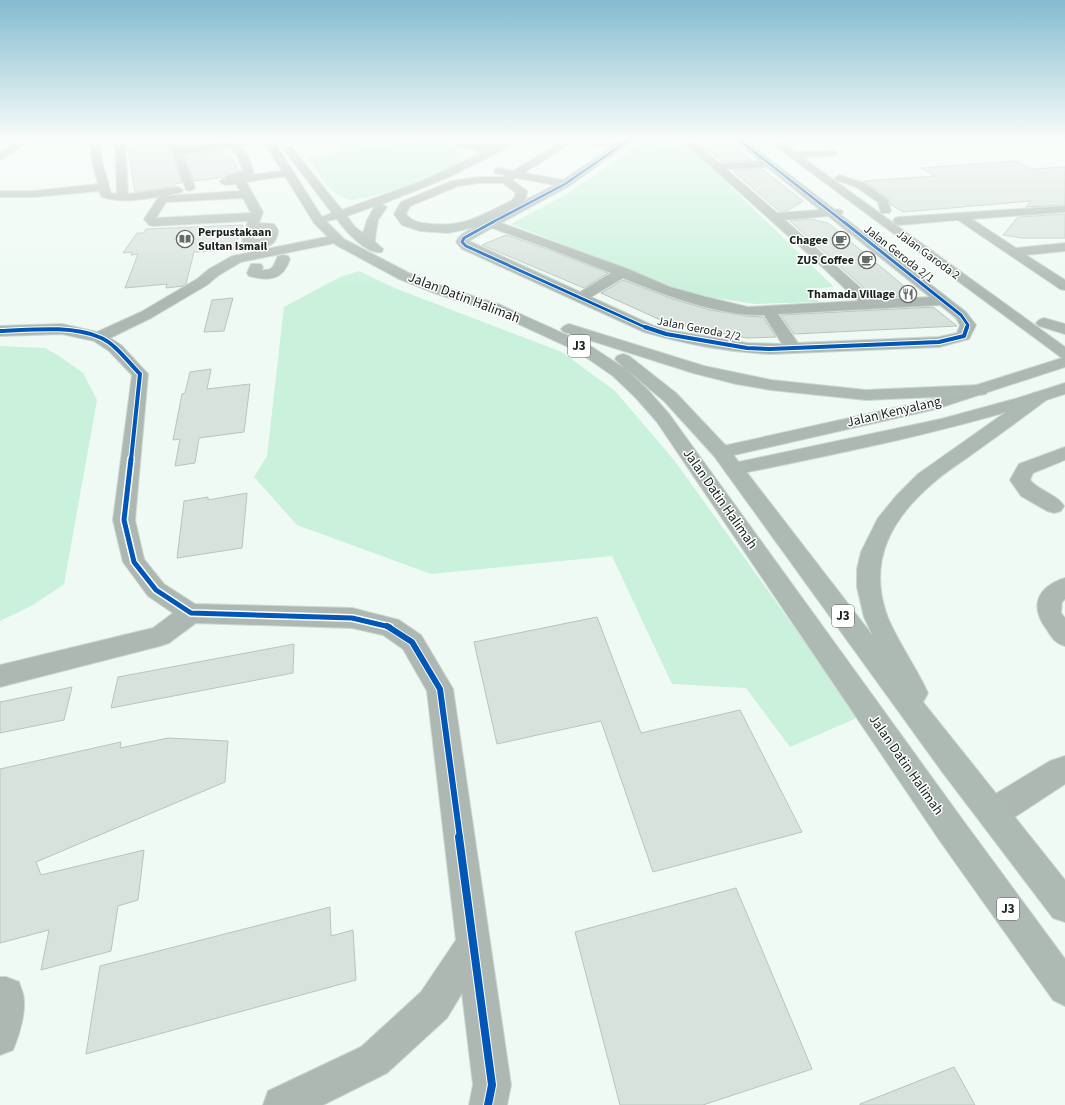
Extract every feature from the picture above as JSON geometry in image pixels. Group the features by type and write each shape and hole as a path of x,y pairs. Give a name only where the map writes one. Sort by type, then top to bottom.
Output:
{"main road":[{"name":"Jalan Datin Halimah","path":"301,192 321,222 344,231 399,262 441,281 500,300 570,329 594,341 626,361 652,381 687,414 722,462 953,763 1065,906"},
{"name":"Jalan Datin Halimah","path":"321,192 344,231 404,276 442,291 493,307 583,348 619,372 642,394 662,418 951,830 1065,988"},
{"path":"344,231 394,197 407,192"},
{"path":"324,196 348,202 394,197"},
{"path":"344,231 379,209 394,197"},
{"path":"369,245 368,232 371,222 379,209"},
{"path":"321,222 344,231"},
{"path":"570,329 699,370 736,379 771,385 819,392 866,395 980,390"},
{"path":"953,763 892,651 876,617 869,587 868,569 872,552 884,523 925,479 1039,397"},
{"path":"662,418 722,462 717,476 784,572 788,584 789,597"}],"street":[{"path":"0,194 34,194 58,192"},
{"path":"105,192 106,195 110,197 136,196 160,192"},
{"path":"123,192 123,197"},
{"path":"245,192 252,204 252,227"},
{"path":"435,192 405,204 400,214 406,222 420,227 434,229 462,227 476,223 515,203 520,198 521,192"},
{"name":"Jalan Geroda 2/2","path":"550,192 490,223 464,238 462,242 466,246 580,298 649,329 666,334 747,348 793,348 939,342 964,336 968,325 961,315 938,297"},
{"path":"745,192 871,305"},
{"name":"Jalan Geroda 2/1","path":"803,192 938,297"},
{"name":"Jalan Garoda 2","path":"843,192 999,306 1038,326 1065,337"},
{"name":"Jalan Garoda 2","path":"858,192 1038,326 1065,354"},
{"path":"168,199 252,204 250,217 151,221 150,219 162,200 168,199"},
{"path":"899,221 1065,209"},
{"path":"775,217 867,210"},
{"path":"961,216 1065,286"},
{"path":"490,223 623,272 665,290 703,301 748,311 871,305 966,292 999,306"},
{"path":"202,282 256,267 254,273 264,275 277,273 281,268 283,259 344,231"},
{"path":"100,337 146,315 202,282 214,272 237,259 344,231"},
{"path":"1014,252 1065,247"},
{"path":"580,298 623,272"},
{"path":"768,310 793,348"},
{"path":"1035,372 1042,364 1044,357 1038,326 1065,329"},
{"path":"0,331 62,329 100,337 115,348 140,374 124,520 134,562 156,590 191,613 352,618 390,627 412,642 440,689 492,1085 488,1105"},
{"name":"Jalan Kenyalang","path":"722,462 930,405 1065,362"},
{"name":"Jalan Kenyalang","path":"722,462 953,422 1065,388"},
{"path":"1054,506 1028,491 1020,480 1026,469 1065,453"},
{"path":"1065,587 1050,598 1049,615 1065,636"},
{"path":"0,676 160,636 191,613"},
{"path":"993,813 1065,770"},
{"path":"282,1105 374,1060 434,1005 474,942"},
{"path":"0,1037 5,1014 3,995"}],"green space":[{"path":"334,192 389,192 353,200 338,195"},
{"path":"570,192 736,192 834,287 806,289 819,302 756,304 693,295 511,224"},
{"path":"359,271 397,289 562,352 615,391 674,460 859,717 790,747 746,688 672,684 612,556 431,574 297,525 254,477 267,456 284,307 340,277"},
{"path":"0,346 45,348 83,373 97,400 64,584 33,605 0,621"}],"building":[{"path":"757,192 791,192 803,201 787,211 779,211"},
{"path":"879,192 1065,192 1065,205 1026,207 1031,201 903,212 890,204 888,198"},
{"path":"1065,214 1065,238 1022,238 1003,235 1018,217"},
{"path":"810,219 828,223 916,296 875,298 790,221"},
{"path":"243,225 233,250 194,252 186,284 183,286 166,288 167,284 125,288 138,254 131,255 132,252 123,253 137,233 144,233 146,229"},
{"path":"506,235 608,273 584,288 482,245"},
{"path":"623,280 673,299 710,310 763,317 776,337 747,338 665,322 601,293"},
{"path":"233,298 224,331 204,332 212,300"},
{"path":"933,307 957,326 794,334 781,315"},
{"path":"211,369 207,389 250,384 244,432 199,438 195,463 175,466 180,439 173,440 182,394 185,393 190,372"},
{"path":"247,493 242,548 177,558 184,501 208,497 208,500"},
{"path":"597,617 641,733 740,710 802,832 653,872 601,721 497,744 474,642"},
{"path":"294,644 293,673 111,708 118,677"},
{"path":"72,687 64,720 0,733 0,702"},
{"path":"168,738 228,741 225,782 36,862 41,875 144,850 138,900 118,906 111,951 41,970 49,930 0,943 0,769 121,742 120,748"},
{"path":"736,888 812,1069 703,1105 620,1105 575,932"},
{"path":"330,907 331,936 353,930 356,980 86,1054 100,966"},
{"path":"954,1067 975,1105 860,1105 860,1104"}],"cycle path":[{"path":"551,192 464,238 462,242 466,246 649,329 666,334 747,348 770,349 939,342 964,336 968,325 961,315 804,192"},
{"path":"0,331 62,329 99,337 115,348 140,374 124,520 134,562 156,590 191,613 352,618 390,627 412,642 440,689 492,1085 488,1105"}],"place":[{"name":"Perpustakaan Sultan Ismail","path":"185,239"},
{"name":"Chagee","path":"841,240"},
{"name":"ZUS Coffee","path":"867,260"},
{"name":"Thamada Village","path":"908,294"}]}
